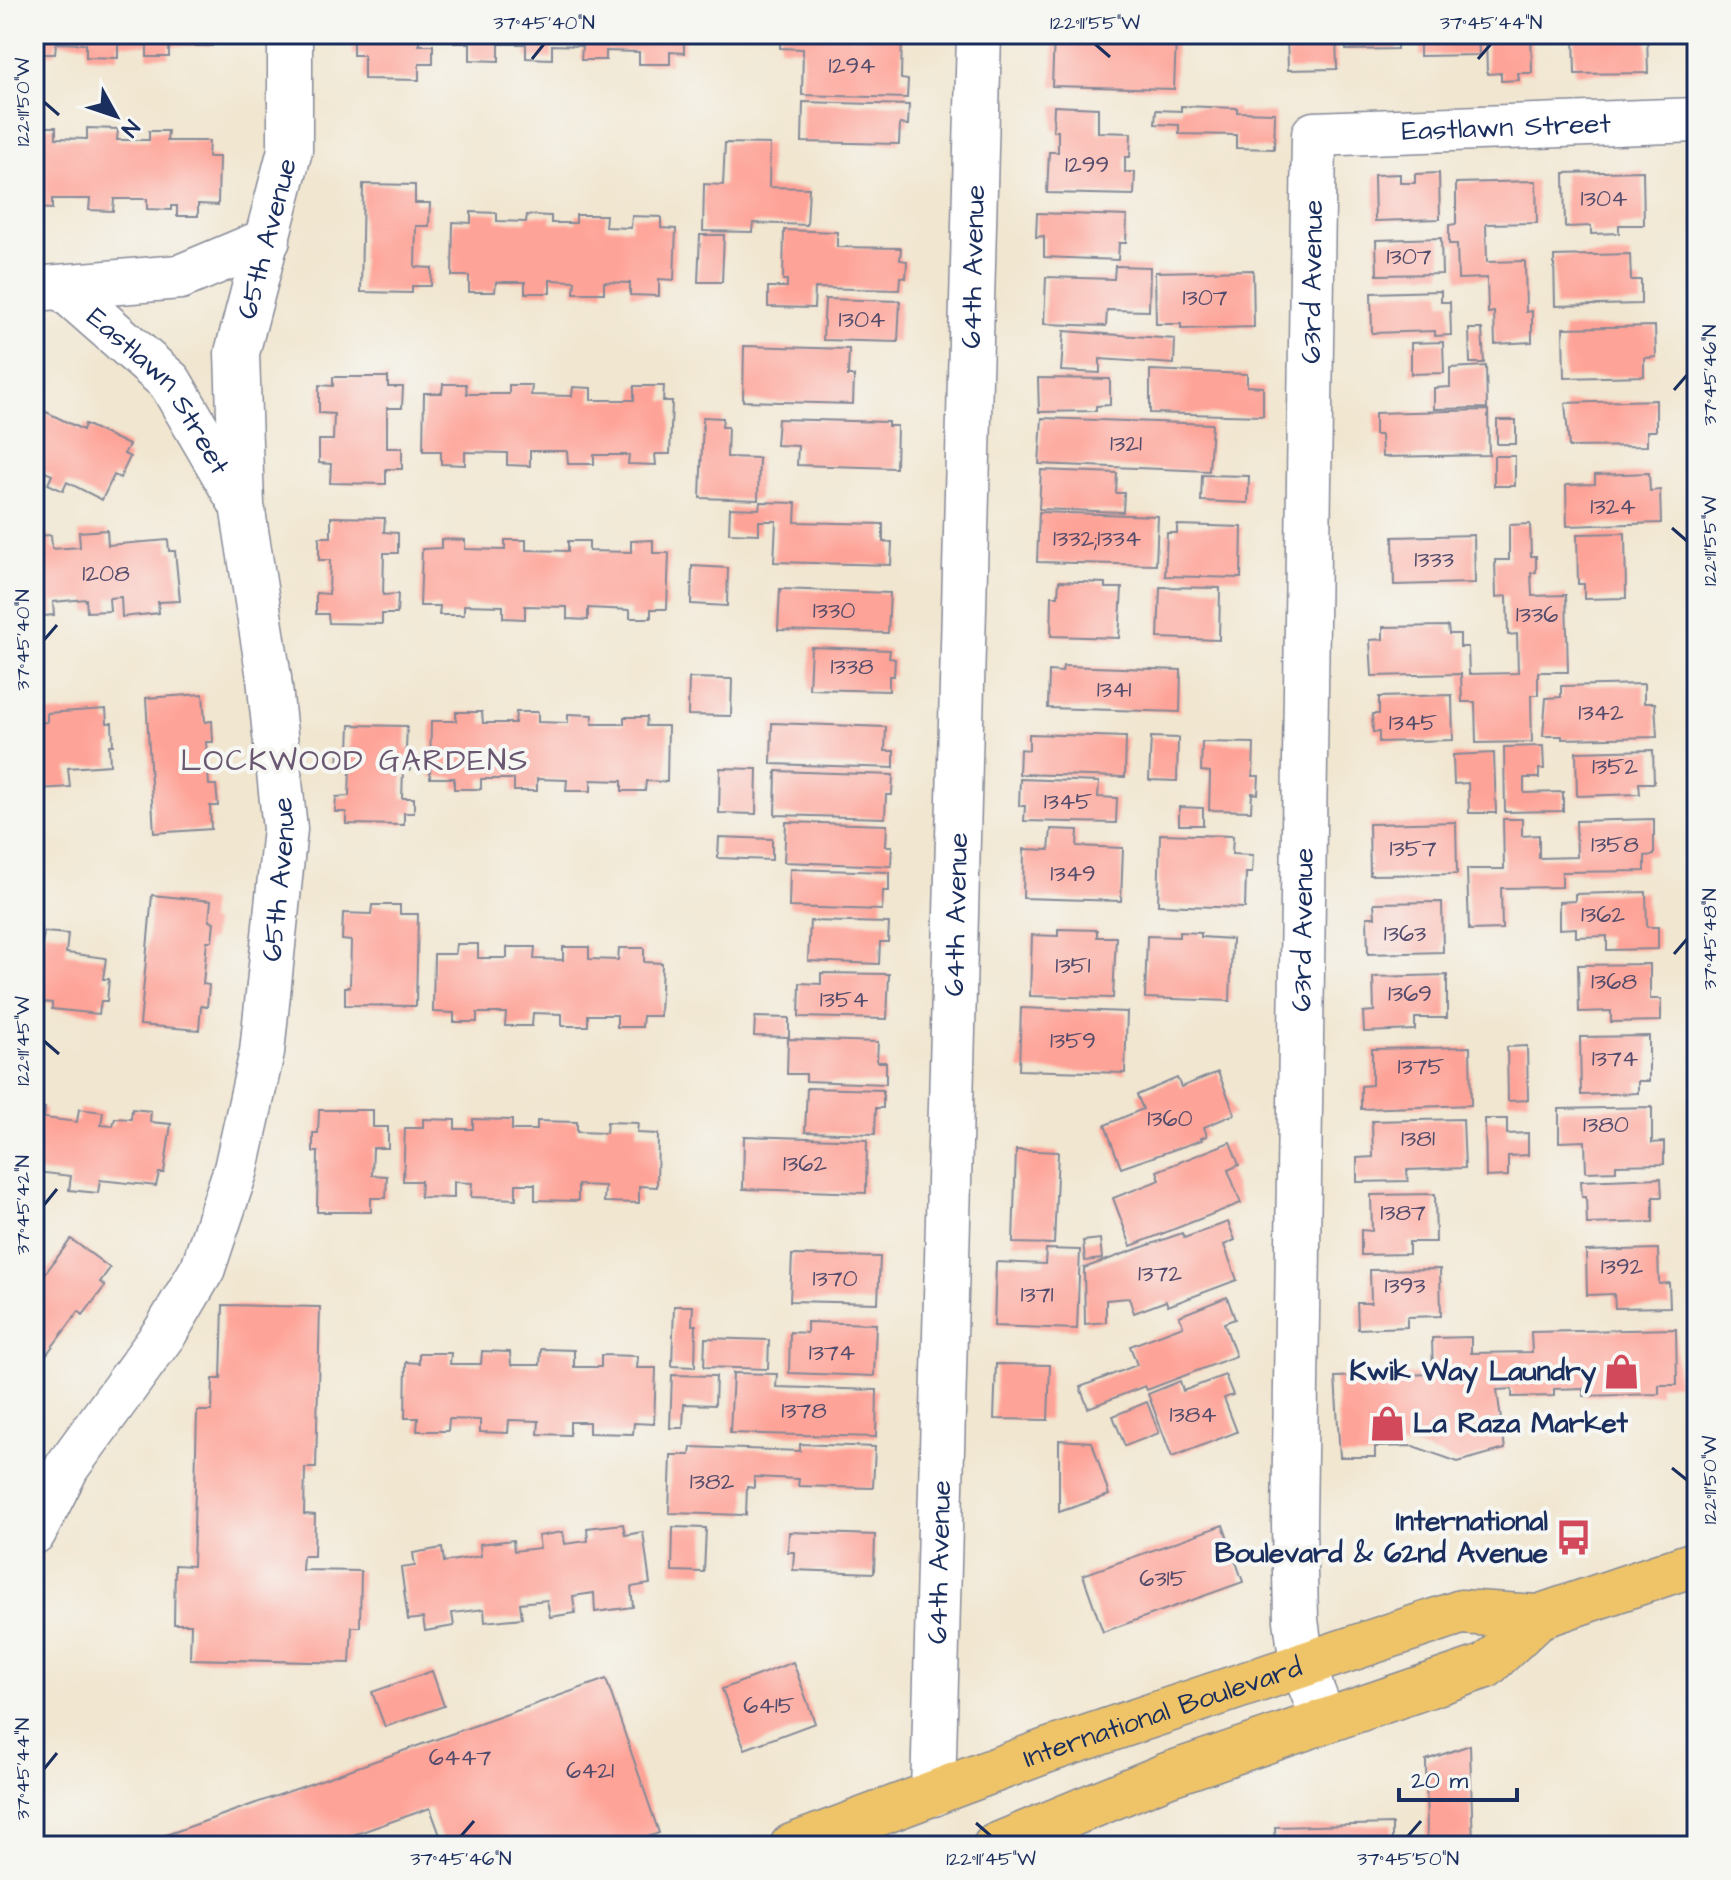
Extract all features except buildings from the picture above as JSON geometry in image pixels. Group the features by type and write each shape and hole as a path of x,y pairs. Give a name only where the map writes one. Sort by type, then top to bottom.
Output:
{"main road":[{"name":"International Boulevard","path":"792,1846 1035,1755 1461,1612 1538,1617 1697,1563"},
{"name":"International Boulevard","path":"995,1846 1167,1775 1486,1666 1538,1617"}],"street":[{"name":"65th Avenue","path":"34,1532 67,1467 166,1331 203,1268 236,1169 262,1052 285,829 269,678 242,505 237,353 290,150 290,34"},
{"name":"64th Avenue","path":"933,1794 979,34"},
{"name":"Eastlawn Street","path":"1314,134 1697,120"},
{"name":"63rd Avenue","path":"1314,134 1294,1497 1296,1620 1302,1664 1324,1721"},
{"name":"Eastlawn Street","path":"48,288 180,277 268,240"},
{"name":"Eastlawn Street","path":"48,288 170,382 242,505"}],"place":[{"name":"Kwik Way Laundry","path":"1622,1371"},
{"name":"La Raza Market","path":"1387,1423"},
{"name":"International Boulevard & 62nd Avenue","path":"1574,1537"}],"district":[{"name":"LOCKWOOD GARDENS","path":"355,761"}]}
